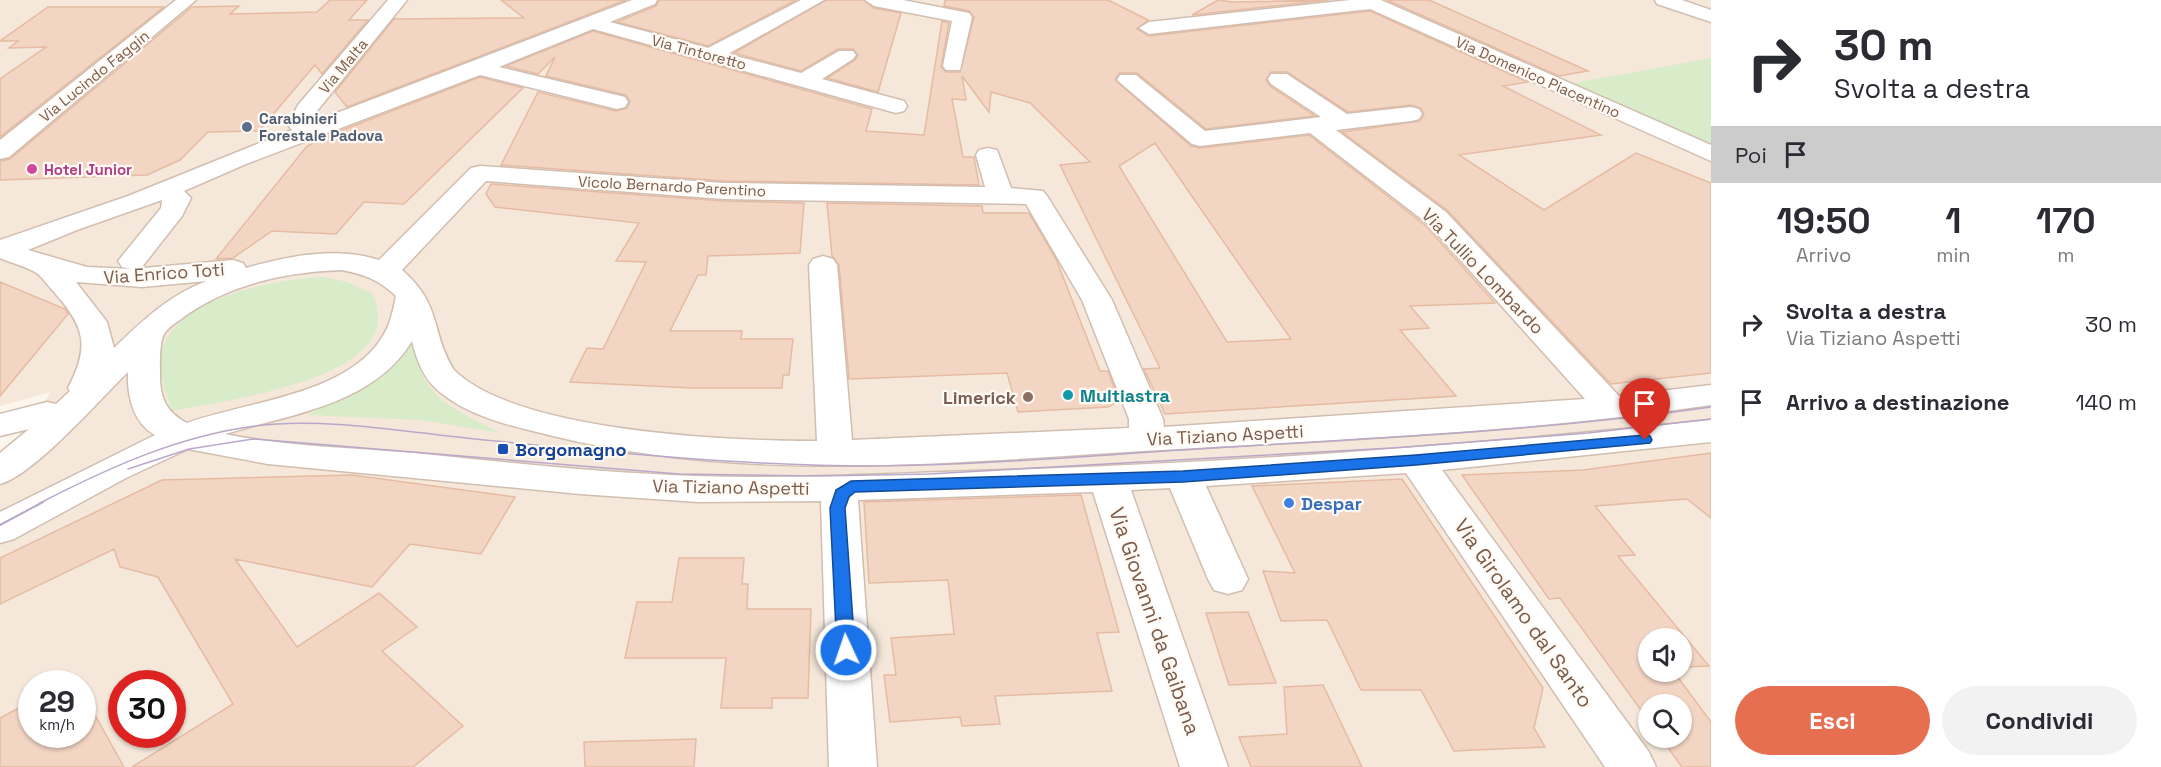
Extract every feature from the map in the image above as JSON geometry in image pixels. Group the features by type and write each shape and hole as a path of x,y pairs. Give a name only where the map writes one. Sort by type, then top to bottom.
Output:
{"street":[{"name":"Via Lucindo Faggin","path":"0,152 187,0"},
{"name":"Via Malta","path":"311,130 300,125 306,110 398,0"},
{"path":"2,249 68,224 137,202 311,130 478,68 648,0"},
{"path":"710,55 815,0"},
{"path":"874,0 963,17 953,66"},
{"path":"1664,0 1707,12"},
{"path":"1149,28 1369,2"},
{"name":"Via Domenico Piacentino","path":"1369,2 1711,154"},
{"name":"Via Tintoretto","path":"593,22 896,106"},
{"path":"804,81 846,55"},
{"path":"478,68 617,102"},
{"path":"1279,79 1342,121"},
{"path":"1128,80 1200,139 1411,114"},
{"name":"Via Tullio Lombardo","path":"1315,125 1437,218 1611,407"},
{"path":"988,155 1000,195"},
{"name":"Vicolo Bernardo Parentino","path":"385,271 480,173 724,191 1034,196 1097,300 1148,425 1144,435 1132,441"},
{"path":"132,261 173,210 178,198 163,191"},
{"path":"0,472 28,450 98,364 98,335 87,310 47,268 137,202"},
{"name":"Via Enrico Toti","path":"2,249 47,268 87,278 140,278 310,262"},
{"path":"0,425 62,407 183,304 210,290 310,262 349,263 385,271"},
{"path":"823,265 843,470 842,494 838,508 853,767"},
{"name":"Via Tiziano Aspetti","path":"385,271 405,287 411,296 424,323 432,359 441,374 449,384 481,402 512,413 610,436 704,447 843,470 1121,479 1416,460 1711,431"},
{"path":"0,529 92,480 184,436 306,399 339,386 369,369 387,353 401,335 408,319 411,296"},
{"name":"Via Tiziano Aspetti","path":"149,332 142,371 147,401 154,417 167,428 184,436 232,446 313,456 654,487 767,489 843,470 1132,441 1385,426 1611,407 1711,395"},
{"name":"Via Girolamo dal Santo","path":"1416,460 1632,767"},
{"path":"1183,476 1228,579"},
{"name":"Via Giovanni da Gaibana","path":"1121,479 1112,484 1112,493 1204,767"}],"shaded area":[{"path":"0,0 1711,0 1711,767 0,767 0,451 17,442 51,392 0,406"}],"green space":[{"path":"1711,58 1711,153 1564,85"},
{"path":"325,277 347,282 372,293 378,322 366,346 341,365 307,380 269,392 172,411 163,380 161,356 172,330 188,316 209,303 233,294 283,281"},
{"path":"413,333 421,372 429,386 452,407 501,433 420,420 308,415 333,401"}],"building":[{"path":"330,0 367,0 349,20 368,20 322,74 315,65 259,131 208,132 180,160 147,175 0,180 0,161 10,159 192,7 239,6 230,14 317,12"},
{"path":"501,0 626,0 347,107 335,92 394,19 524,18"},
{"path":"659,0 796,0 708,46 617,22 656,6"},
{"path":"826,0 863,0 874,8 901,13 878,92 827,78 855,60 858,55 853,49 838,49 801,71 734,53"},
{"path":"945,0 1108,0 1148,20 1137,29 1149,36 1370,11 1528,82 1503,86 1601,135 1459,155 1544,210 1636,153 1711,183 1711,373 1611,384 1447,210 1342,132 1420,121 1424,115 1421,108 1411,105 1348,112 1287,72 1271,72 1266,80 1270,86 1315,116 1206,129 1137,73 1120,73 1115,80 1191,146 1200,148 1309,135 1426,226 1495,303 1410,306 1429,328 1400,330 1456,396 1165,414 1144,369 1160,368 1060,165 1090,162 1030,103 991,92 989,112 962,76 966,100 952,99 963,157 974,157 979,185 724,181 501,165 538,92 616,111 627,108 630,101 626,95 546,76 555,57 538,74 506,66 593,31 872,109 866,131 924,135 942,21 949,23 941,67 946,72 960,72 974,17 969,11 944,6","holes":["1155,143 1291,339 1227,342 1119,166"]},
{"path":"1218,0 1233,2 1329,0 1192,15"},
{"path":"1387,0 1429,0 1588,71 1559,76"},
{"path":"48,7 164,7 0,137 0,79 46,47 9,48 18,41 0,41"},
{"path":"480,77 523,88 404,204 364,202 336,234 272,231 233,258 216,259 307,146"},
{"path":"491,184 724,201 804,203 800,253 708,256 706,275 698,275 670,331 742,331 741,339 793,339 789,375 783,375 782,388 692,388 570,382 587,348 603,349 646,262 616,261 639,223 495,207 486,194"},
{"path":"827,203 982,206 983,213 1029,213 1056,259 1100,371 1108,371 1119,401 1108,407 1018,412 1007,373 849,379 839,265 832,256"},
{"path":"0,282 65,309 68,314 0,396"},
{"path":"1711,453 1711,518 1687,499 1595,506 1635,555 1618,556 1678,628 1638,628 1638,682 1681,682 1690,694 1638,694 1638,706 1560,598 1549,599 1462,475 1583,470"},
{"path":"352,475 515,497 481,554 410,544 372,587 235,559 297,647 379,593 417,627 382,651 463,726 413,767 132,767 162,748 186,748 186,733 233,704 158,577 120,567 114,549 0,604 0,558 162,480"},
{"path":"1402,479 1543,688 1534,728 1545,747 1454,751 1421,690 1361,690 1327,620 1281,621 1263,571 1295,573 1252,486"},
{"path":"1081,495 1119,632 1097,633 1112,691 995,696 1000,724 962,726 960,717 890,722 884,675 896,675 891,638 954,634 948,580 869,583 864,502"},
{"path":"679,558 744,558 742,584 748,584 747,609 811,609 808,698 772,698 772,708 721,708 726,658 625,658 637,602 672,602"},
{"path":"1248,612 1276,683 1229,685 1206,613"},
{"path":"1692,645 1709,666 1692,667"},
{"path":"1323,685 1362,767 1251,767 1239,737 1287,734 1284,687"},
{"path":"1692,696 1711,722 1711,767 1682,767 1668,748 1692,748"},
{"path":"18,708 18,748 96,748 96,717 108,738 108,748 113,748 124,767 0,767 0,718"},
{"path":"696,739 694,767 585,767 584,742"}],"tram line":[{"path":"40,503 144,455 198,437 255,426 281,424 365,426 574,449 674,457 773,464 873,466 1007,461 1470,432 1591,422 1711,407"},
{"path":"128,469 189,449 253,439 679,474 818,476 929,474 1392,448 1588,433 1711,419"},
{"path":"0,525 43,502"}],"place":[{"name":"Carabinieri Forestale Padova","path":"247,127"},
{"name":"Hotel Junior","path":"32,169"},
{"name":"Multiastra","path":"1068,395"},
{"name":"Limerick","path":"1028,397"},
{"name":"Borgomagno","path":"503,449"},
{"name":"Despar","path":"1289,503"}],"route":[{"path":"846,650 838,502 847,488 1183,476 1416,460 1645,440"}]}
